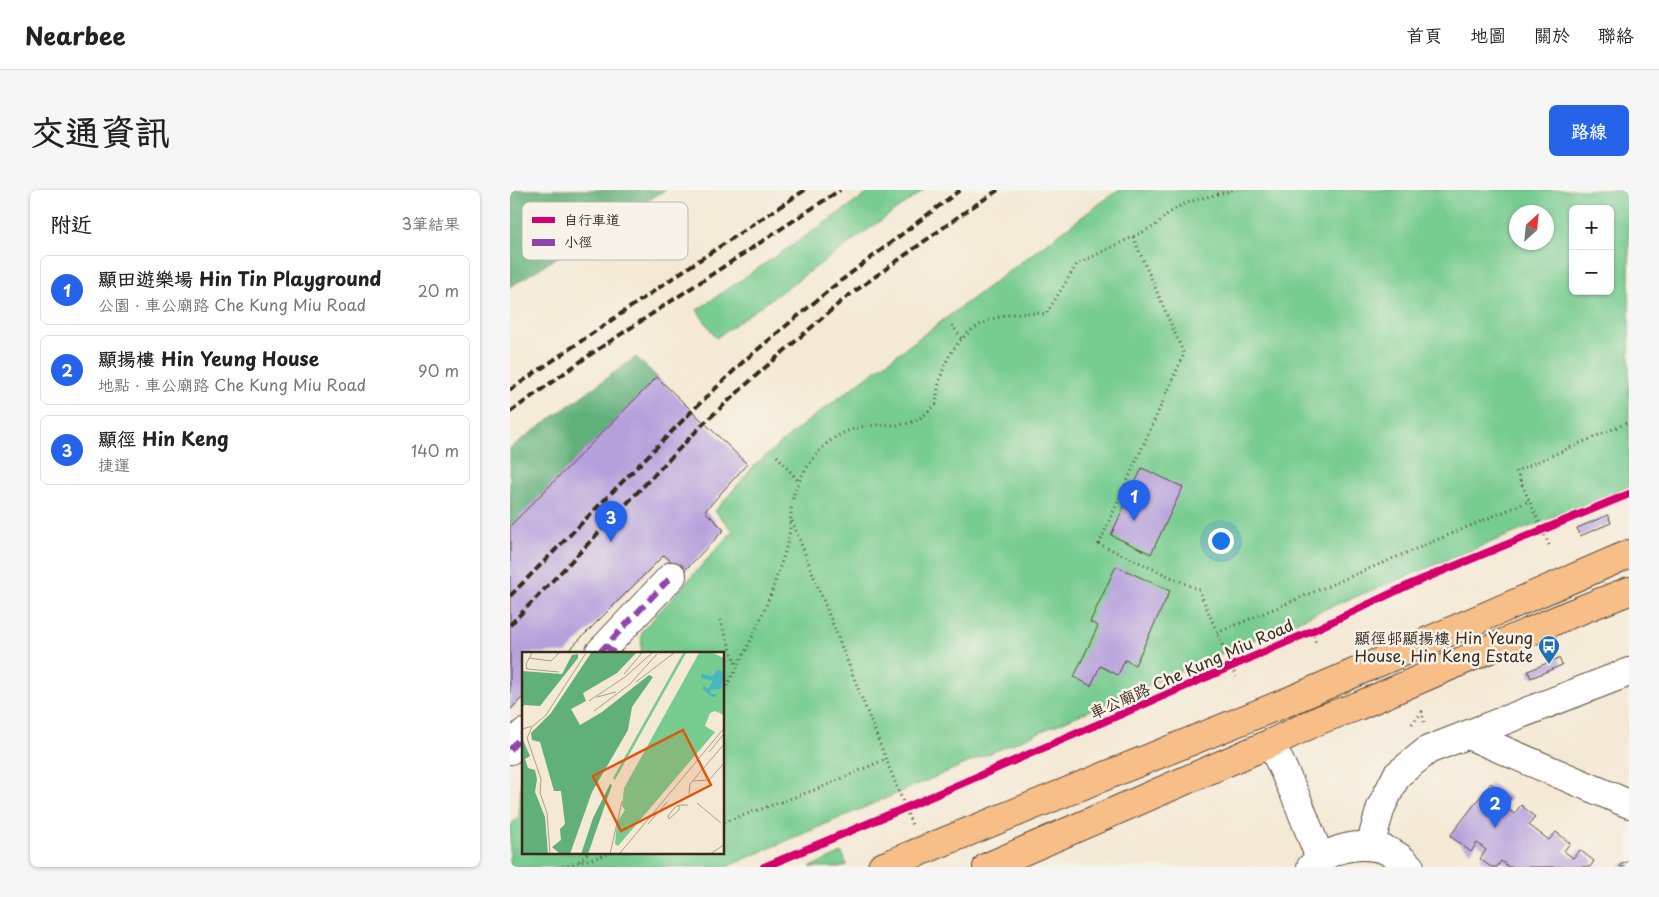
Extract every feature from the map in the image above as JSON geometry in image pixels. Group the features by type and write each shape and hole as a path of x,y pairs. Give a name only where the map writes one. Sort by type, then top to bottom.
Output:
{"main road":[{"path":"882,867 1287,702 1629,554"},
{"path":"987,867 1322,719 1358,706 1568,615 1629,591"}],"street":[{"path":"606,651 672,576"},
{"path":"1370,846 1381,807 1397,775 1428,750 1629,672"},
{"path":"510,750 522,735"},
{"path":"1468,735 1629,804"},
{"path":"1271,743 1296,797 1316,863 1335,850 1347,846 1370,846 1390,852 1410,867"}],"path":[{"path":"725,688 754,633 773,588 788,542 792,501 799,482 809,465 834,437 866,425 898,425 912,422 925,415 936,404 937,386 942,369 951,353 962,338 976,327 992,318 1010,313 1046,314 1077,264 1155,226 1166,215 1180,206 1234,190"},
{"path":"1133,237 1184,354 1099,544 1199,590 1236,677"},
{"path":"952,325 962,338"},
{"path":"1549,545 1516,471 1629,422"},
{"path":"778,456 799,482"},
{"path":"1217,634 1529,500"},
{"path":"791,520 922,851"},
{"path":"1533,534 1551,527"},
{"path":"720,620 737,668"},
{"path":"1312,631 1316,643"},
{"path":"725,822 820,788 886,759"},
{"path":"896,812 914,804"},
{"path":"578,862 587,854"},
{"path":"563,867 608,854"}],"green space":[{"path":"510,190 665,190 646,202 522,202 522,260 553,260 510,287"},
{"path":"873,190 924,190 716,338 697,310"},
{"path":"1118,190 1629,190 1629,487 1330,607 726,867 510,867 510,826 519,816 522,764 522,854 725,854 725,652 641,652 642,631 733,531 715,511 755,465 805,423"},
{"path":"636,357 657,377 510,526 510,448"},
{"path":"842,853 847,865 841,867 810,867"}],"building":[{"path":"657,377 747,464 705,511 724,530 683,572 664,555 567,652 522,652 522,698 510,710 510,526"},
{"path":"1142,468 1183,487 1151,554 1111,535"},
{"path":"1608,515 1611,523 1580,536 1577,528"},
{"path":"1116,566 1170,591 1135,665 1125,660 1118,675 1100,666 1091,686 1074,677 1098,626 1090,622"},
{"path":"1559,658 1562,665 1531,678 1528,671"},
{"path":"1491,783 1511,798 1505,807 1514,814 1521,805 1535,817 1529,825 1549,840 1556,832 1570,843 1564,851 1573,858 1580,850 1594,861 1590,867 1509,867 1501,861 1497,867 1491,867 1480,859 1486,850 1477,843 1471,852 1450,836"},
{"path":"1629,861 1629,867 1621,867 1620,865"}],"railway":[{"path":"510,390 805,190"},
{"path":"510,412 591,354 840,190"},
{"path":"510,596 692,411 745,360 834,286 960,190"},
{"path":"510,625 704,423 760,372 844,299 998,190"}],"marked path":[{"path":"600,652 672,576"},
{"path":"606,646 613,652"},
{"path":"510,750 522,735"}],"cycle path":[{"name":"車公廟路 Che Kung Miu Road","path":"764,867 1232,666 1411,584 1629,494"}],"place":[{"name":"顯田遊樂場 Hin Tin Playground","path":"1134,521"},
{"name":"顯徑 Hin Keng","path":"611,542"},
{"name":"顯徑邨顯揚樓 Hin Yeung House, Hin Keng Estate","path":"1549,665"},
{"name":"顯揚樓 Hin Yeung House","path":"1495,828"}]}
